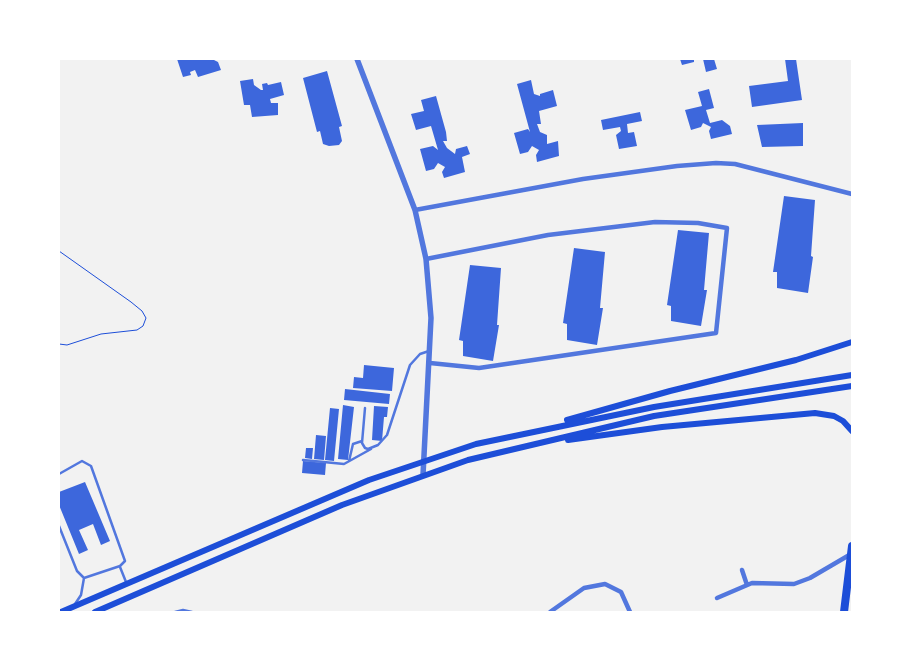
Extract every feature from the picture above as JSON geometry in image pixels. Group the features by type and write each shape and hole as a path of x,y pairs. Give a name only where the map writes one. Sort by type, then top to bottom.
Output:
{"main road":[{"path":"519,434 670,391 796,360 852,342"},
{"path":"62,612 179,564 369,480 476,444 654,407 852,375"},
{"path":"95,612 342,505 423,475 520,447 654,416 852,386"},
{"path":"520,447 662,427 814,412 834,416 843,421 852,431"},
{"path":"844,612 852,550"}],"street":[{"path":"357,59 415,210 426,258 430,294 430,363 423,475"},
{"path":"415,210 583,178 716,163 735,164 852,194"},
{"path":"426,258 548,234 655,222 698,223 727,228 716,333 660,343 479,368 430,363"},
{"path":"717,598 752,583 794,584 810,578 852,550"},
{"path":"742,570 747,585"},
{"path":"550,612 584,588 605,584 621,592 630,612"}],"lane":[{"path":"304,460 344,464 372,448 387,435 410,365 420,354 430,350"},
{"path":"365,408 362,441 365,448 372,448"},
{"path":"349,461 353,444 362,441"},
{"path":"59,474 82,461 91,466 125,556 125,561 120,566 84,578"},
{"path":"59,526 77,571 84,578"},
{"path":"120,566 127,584"},
{"path":"73,608 81,595 84,578"},
{"path":"175,612 183,610 192,612"}],"path":[{"path":"59,251 131,302 142,311 146,318 144,326 137,330 101,334 67,345 59,344"}],"building":[{"path":"177,59 212,59 218,62 221,70 198,77 195,70 190,72 191,75 183,77"},
{"path":"680,59 694,59 694,62 682,65"},
{"path":"703,59 714,59 717,69 706,72"},
{"path":"785,59 796,59 802,100 752,107 749,86 788,81"},
{"path":"327,71 342,126 339,127 342,141 339,145 329,146 323,144 320,131 317,132 303,78"},
{"path":"253,79 254,85 261,90 263,90 262,84 267,83 268,85 281,82 284,95 270,99 271,103 278,103 278,115 252,117 250,105 244,105 240,81"},
{"path":"531,80 534,94 540,96 540,94 553,90 557,106 539,111 541,124 537,124 540,132 547,135 547,144 558,141 559,156 537,162 536,155 539,150 532,146 528,152 520,154 514,133 528,129 530,132 517,84"},
{"path":"709,89 714,108 706,110 710,123 722,120 730,126 732,134 711,139 709,131 711,127 703,123 701,127 691,130 685,110 702,106 698,92"},
{"path":"436,96 446,132 447,141 443,141 447,148 455,154 456,149 467,146 470,154 462,157 465,172 444,178 442,172 445,167 438,163 434,169 426,171 420,149 433,146 438,150 431,126 416,130 411,114 424,111 421,100"},
{"path":"640,112 642,121 627,124 628,133 634,132 637,146 619,149 616,135 621,131 620,127 603,130 601,120"},
{"path":"803,123 803,146 762,147 757,125"},
{"path":"784,196 815,200 811,256 813,257 808,293 777,288 777,272 773,272"},
{"path":"678,230 709,233 704,290 707,290 701,326 671,321 671,306 667,305"},
{"path":"574,248 605,252 600,308 603,308 597,345 567,340 567,324 563,323"},
{"path":"470,265 501,268 497,325 499,325 493,361 463,356 463,341 459,340"},
{"path":"364,365 394,368 392,391 353,388 354,377 363,378"},
{"path":"345,389 390,394 389,404 344,400"},
{"path":"343,405 354,407 348,460 338,459"},
{"path":"374,406 388,407 387,417 384,417 382,441 372,440"},
{"path":"330,408 339,409 334,461 325,460"},
{"path":"316,435 326,436 324,460 314,459"},
{"path":"306,448 313,448 312,459 305,458"},
{"path":"303,461 326,463 325,475 302,473"},
{"path":"85,482 110,541 101,545 93,524 79,530 88,550 79,554 59,505 59,492"}]}
